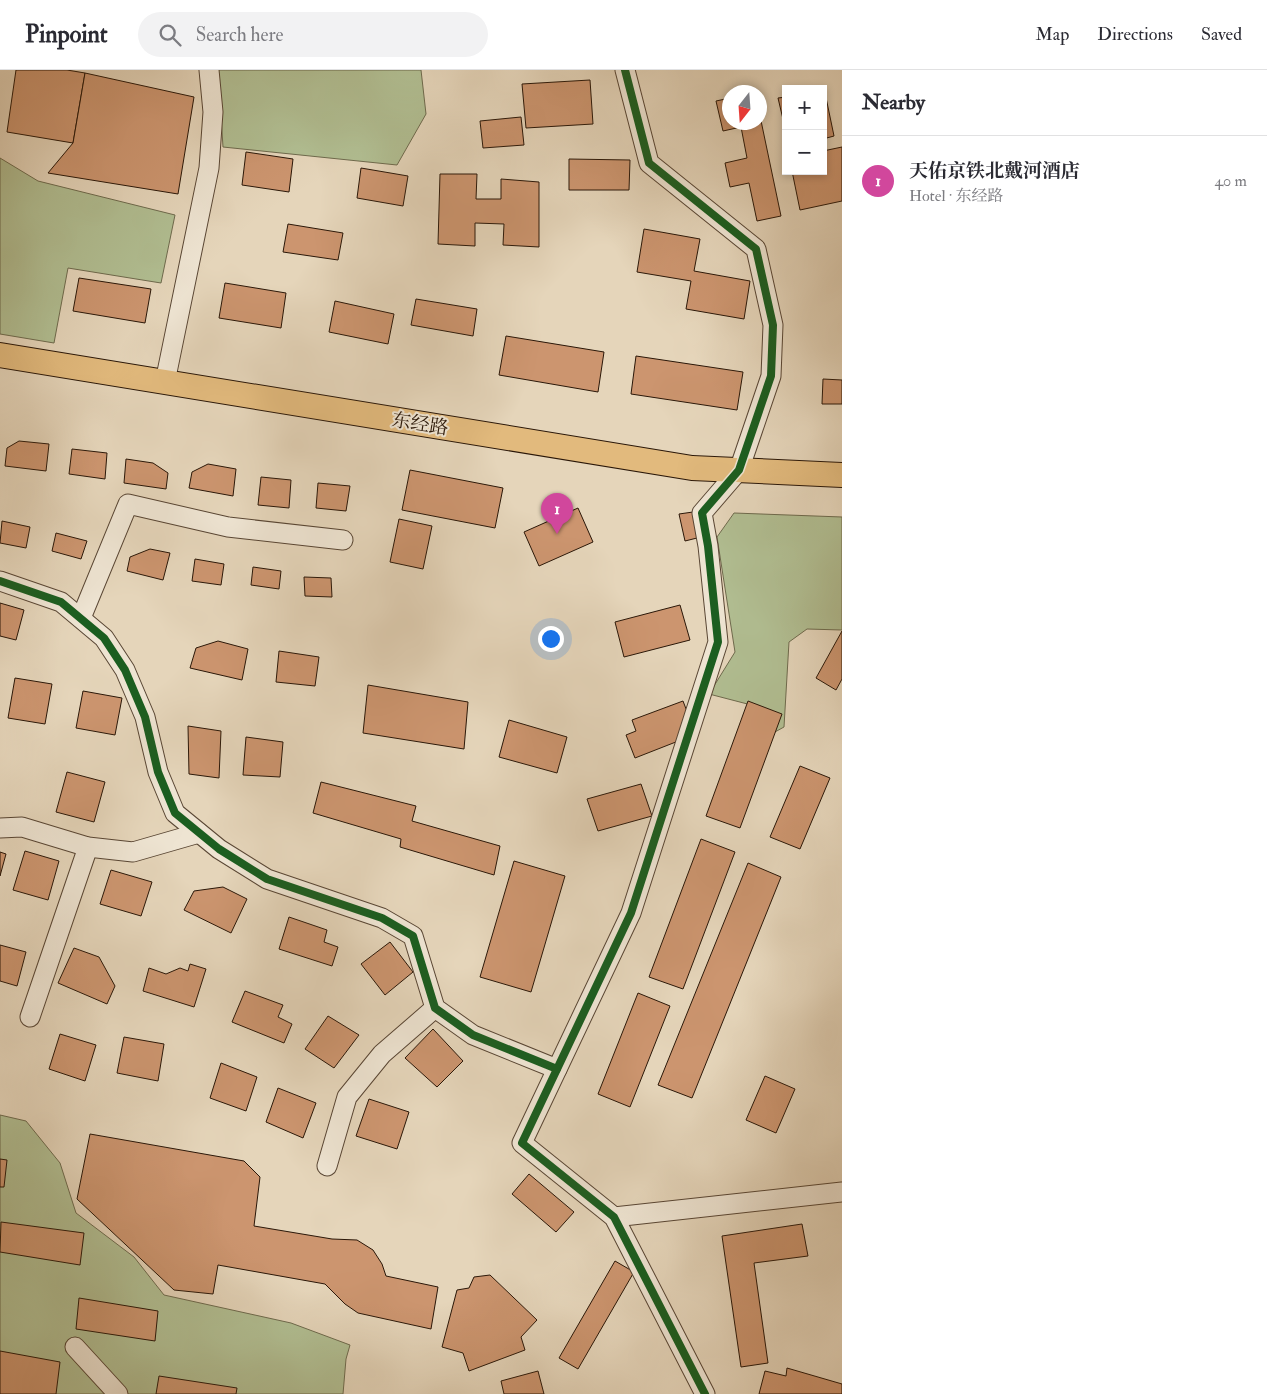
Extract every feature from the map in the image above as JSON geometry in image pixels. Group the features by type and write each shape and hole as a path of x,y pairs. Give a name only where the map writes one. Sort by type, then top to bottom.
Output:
{"main road":[{"name":"东经路","path":"0,355 692,468 842,476"}],"street":[{"path":"165,382 210,168 213,112 209,70"},
{"path":"625,70 649,163 756,249 773,325 771,376 739,470 702,513 708,546 718,642 631,913 522,1142 614,1217 705,1394"},
{"path":"81,618 128,504 228,526 343,540"},
{"path":"0,581 61,602 104,638 125,670 145,718 158,772 175,813 219,848 267,879 382,918 413,936 435,1008 473,1035 556,1069"},
{"path":"0,828 22,827 88,847 133,852 199,833"},
{"path":"30,1017 88,847"},
{"path":"327,1166 347,1097 382,1054 435,1008"},
{"path":"614,1217 842,1192"},
{"path":"75,1347 118,1394"}],"green space":[{"path":"218,70 421,70 426,114 397,165 223,147"},
{"path":"0,158 38,181 175,215 161,283 68,268 54,343 0,334"},
{"path":"734,513 842,517 842,630 807,629 789,642 784,727 755,743 759,707 709,694 735,652 717,537"},
{"path":"0,1115 26,1121 60,1163 76,1213 134,1257 164,1295 291,1323 350,1345 346,1359 343,1394 0,1394"}],"building":[{"path":"16,70 67,70 85,73 73,143 7,132"},
{"path":"85,73 194,97 178,194 48,173 73,143"},
{"path":"590,80 593,124 526,128 522,84"},
{"path":"778,98 782,98 782,115"},
{"path":"722,100 722,127 716,101"},
{"path":"827,102 834,136 827,138"},
{"path":"521,117 524,145 483,148 480,121"},
{"path":"742,130 763,130 781,216 757,221 749,183 730,187 725,163 747,158"},
{"path":"842,147 842,201 800,210 793,175 827,175 827,150"},
{"path":"246,152 293,159 289,192 242,185"},
{"path":"569,159 630,160 629,190 569,190"},
{"path":"361,168 408,176 403,206 357,198"},
{"path":"440,174 477,174 476,199 501,199 501,179 539,182 539,247 503,245 504,224 475,223 475,246 438,244"},
{"path":"288,224 343,233 338,260 283,252"},
{"path":"644,229 700,239 694,271 750,281 744,319 686,309 691,281 637,272"},
{"path":"79,278 151,289 145,323 73,311"},
{"path":"225,283 286,293 281,328 219,318"},
{"path":"416,299 477,309 473,336 411,325"},
{"path":"335,301 394,314 388,344 329,332"},
{"path":"506,336 604,352 598,392 499,375"},
{"path":"636,356 743,372 737,410 631,394"},
{"path":"823,379 842,380 842,404 822,404"},
{"path":"19,441 49,444 46,471 5,466 7,448"},
{"path":"72,449 107,453 105,479 69,474"},
{"path":"126,459 153,463 168,473 166,489 124,483"},
{"path":"208,464 236,469 233,496 189,488 192,472"},
{"path":"410,470 503,488 495,528 402,510"},
{"path":"261,477 291,480 289,508 258,505"},
{"path":"318,483 350,486 346,511 316,508"},
{"path":"578,508 593,542 539,566 524,532"},
{"path":"693,512 697,538 685,541 679,514"},
{"path":"399,519 432,526 423,569 390,562"},
{"path":"2,521 30,527 26,548 0,543"},
{"path":"56,533 87,541 81,559 52,551"},
{"path":"150,549 170,553 163,580 127,571 130,557"},
{"path":"195,559 224,564 221,585 192,581"},
{"path":"253,567 281,571 279,589 251,585"},
{"path":"304,577 331,578 332,597 305,596"},
{"path":"0,603 24,610 16,640 0,636"},
{"path":"680,605 690,640 624,657 615,622"},
{"path":"842,631 842,679 836,690 816,678"},
{"path":"218,641 248,649 242,680 190,668 196,648"},
{"path":"279,651 319,657 315,686 276,682"},
{"path":"15,678 52,684 45,724 8,718"},
{"path":"368,685 468,702 464,749 363,733"},
{"path":"83,691 122,698 115,735 76,728"},
{"path":"683,701 691,722 686,738 635,758 626,735 636,731 632,720"},
{"path":"748,701 782,714 740,828 706,816"},
{"path":"509,720 567,737 557,773 499,757"},
{"path":"188,726 221,731 219,778 189,774"},
{"path":"246,737 283,742 280,777 243,775"},
{"path":"800,766 830,778 800,849 770,837"},
{"path":"67,772 105,782 94,822 56,812"},
{"path":"321,782 416,806 412,821 500,846 494,875 400,847 401,839 313,813"},
{"path":"641,784 652,816 598,831 587,799"},
{"path":"701,839 735,852 683,989 649,977"},
{"path":"25,851 59,861 48,900 13,890"},
{"path":"0,852 6,854 0,876"},
{"path":"514,861 565,876 531,992 480,977"},
{"path":"748,863 781,877 692,1098 658,1085"},
{"path":"111,870 152,882 141,916 100,904"},
{"path":"223,887 247,899 231,933 184,910 194,891"},
{"path":"289,917 327,930 324,942 338,947 332,966 279,949"},
{"path":"390,942 413,972 385,995 361,964"},
{"path":"0,945 26,952 17,986 0,981"},
{"path":"74,948 99,957 115,986 107,1004 58,983"},
{"path":"190,964 206,969 194,1007 143,991 149,968 166,974 180,968 188,971"},
{"path":"245,991 283,1005 278,1017 292,1024 284,1043 232,1022"},
{"path":"638,993 670,1006 630,1107 598,1094"},
{"path":"328,1016 359,1035 334,1068 305,1049"},
{"path":"433,1029 463,1061 437,1087 405,1058"},
{"path":"60,1034 96,1045 85,1081 49,1069"},
{"path":"124,1037 164,1044 158,1081 117,1073"},
{"path":"221,1063 257,1077 246,1111 210,1098"},
{"path":"765,1076 795,1089 776,1133 746,1120"},
{"path":"278,1088 316,1103 303,1138 266,1122"},
{"path":"369,1099 409,1112 397,1149 356,1136"},
{"path":"90,1134 244,1161 260,1177 254,1226 332,1239 357,1240 373,1250 382,1264 386,1276 438,1287 431,1329 358,1313 345,1304 325,1284 218,1265 213,1294 174,1290 77,1199"},
{"path":"0,1159 7,1160 4,1187 0,1187"},
{"path":"529,1174 574,1212 556,1232 512,1194"},
{"path":"1,1222 84,1233 80,1265 0,1252"},
{"path":"802,1224 808,1256 754,1263 768,1363 741,1367 722,1236"},
{"path":"615,1261 634,1272 578,1369 559,1358"},
{"path":"490,1275 537,1320 521,1337 525,1350 469,1371 463,1353 442,1347 457,1290 469,1288 474,1277"},
{"path":"79,1298 158,1311 155,1341 76,1329"},
{"path":"0,1351 60,1362 56,1394 0,1394"},
{"path":"787,1368 842,1384 842,1394 759,1394 765,1371 786,1376"},
{"path":"538,1371 544,1394 504,1394 501,1381"},
{"path":"159,1376 237,1388 236,1394 156,1394"}],"cycle path":[{"path":"625,70 649,163 756,249 773,325 771,376 739,470 702,513 708,546 718,642 631,913 522,1143 614,1217 705,1394"},
{"path":"0,581 61,602 104,638 125,670 145,717 158,772 175,813 219,849 267,879 382,918 413,936 435,1008 473,1035 557,1069"}],"place":[{"name":"天佑京铁北戴河酒店","path":"557,534"}]}
